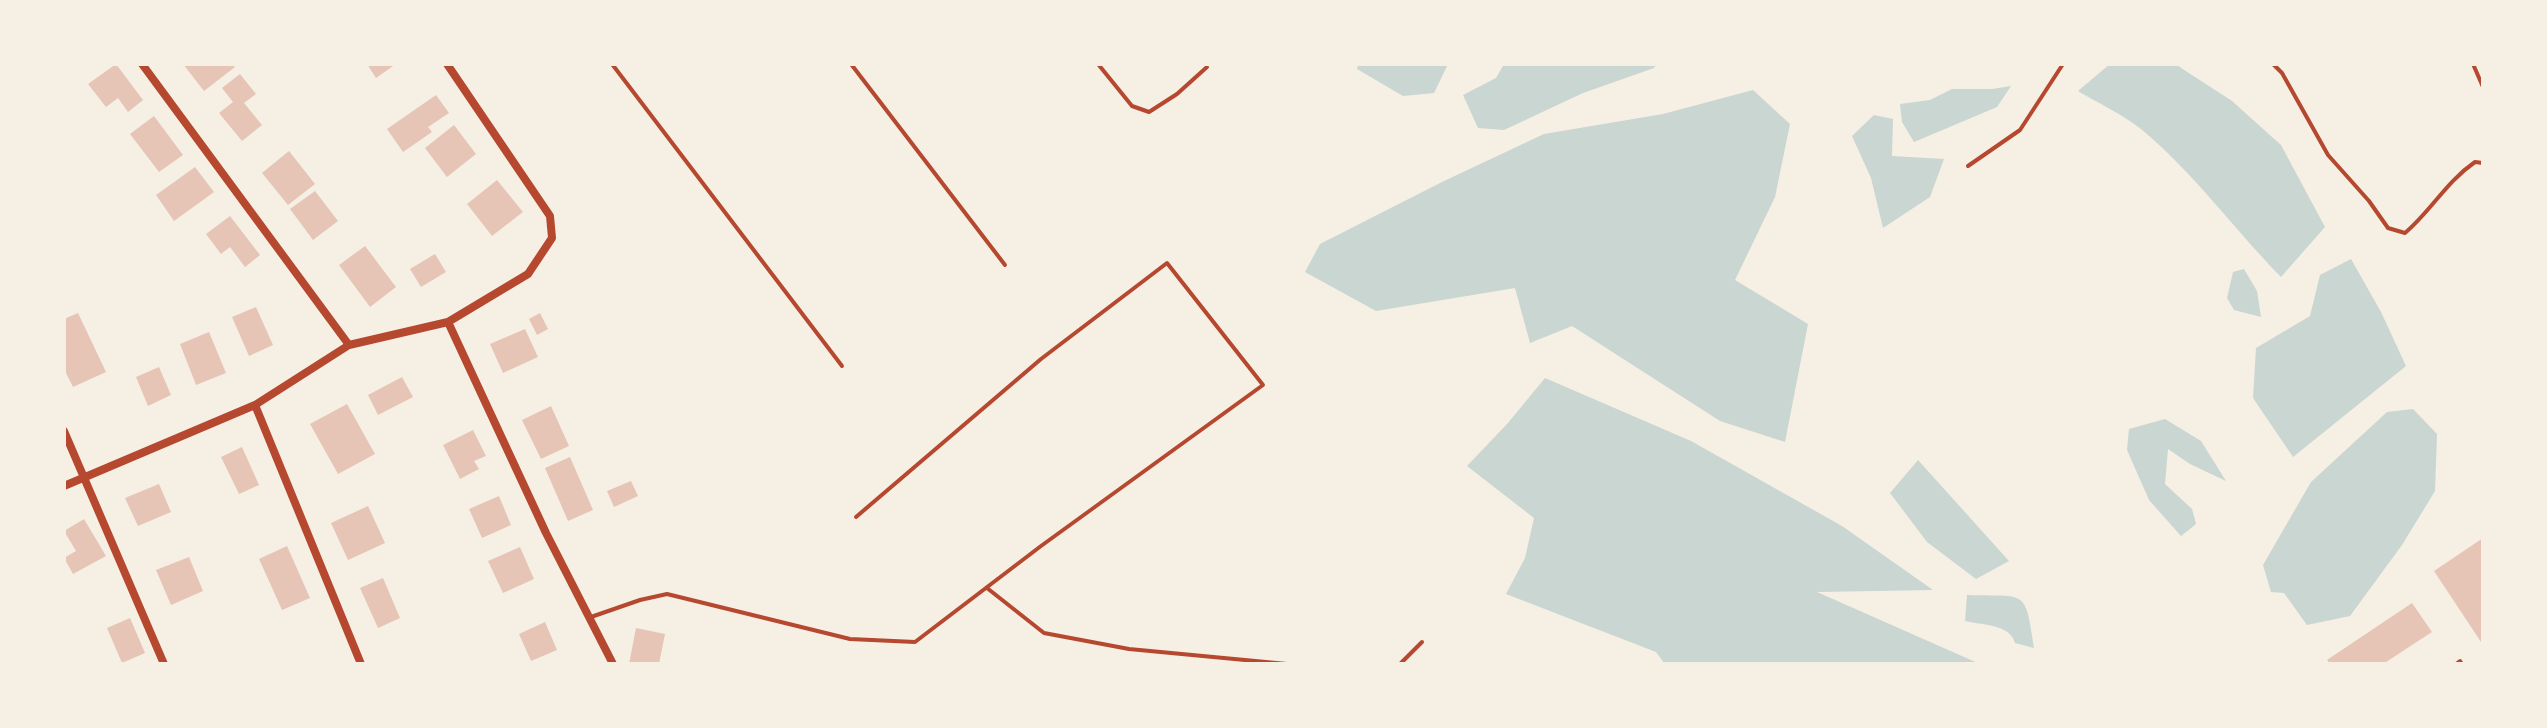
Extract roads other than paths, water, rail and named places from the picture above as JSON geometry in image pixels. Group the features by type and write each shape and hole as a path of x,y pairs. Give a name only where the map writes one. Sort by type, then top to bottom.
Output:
{"street":[{"path":"142,64 349,345"},
{"path":"64,486 255,405 349,345 448,322 528,274 552,238 550,216 447,64"},
{"path":"448,322 546,533 613,664"},
{"path":"255,405 361,664"},
{"path":"64,431 164,664"}],"lane":[{"path":"612,64 842,366"},
{"path":"851,64 1005,265"},
{"path":"1098,64 1132,106 1149,112 1177,94 1207,67"},
{"path":"1968,166 2020,130 2063,64"},
{"path":"2273,64 2282,73 2328,155 2369,201 2388,228 2405,233 2458,174 2475,162 2483,163"},
{"path":"2473,64 2483,87"},
{"path":"589,618 667,594 850,639 915,642 1263,385 1167,263 1041,359 856,517"},
{"path":"987,588 1044,633 1129,649 1287,664"},
{"path":"1400,664 1422,642"}]}
